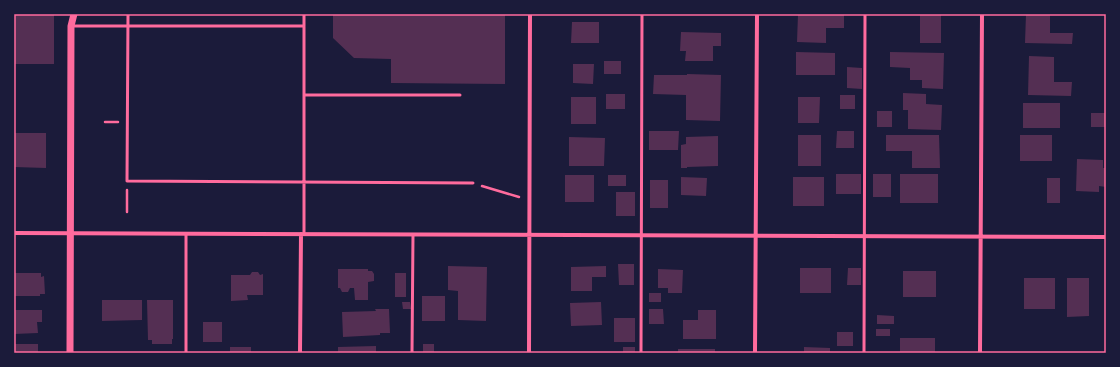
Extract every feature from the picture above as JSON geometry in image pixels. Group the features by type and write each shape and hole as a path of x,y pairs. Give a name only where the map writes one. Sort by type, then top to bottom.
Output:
{"street":[{"path":"70,353 71,26 74,14"},
{"path":"529,353 530,14"},
{"path":"755,353 757,14"},
{"path":"980,353 982,14"},
{"path":"14,233 1106,237"},
{"path":"300,353 302,234"}],"lane":[{"path":"128,14 127,181 472,183"},
{"path":"302,234 304,182 304,14"},
{"path":"641,353 642,14"},
{"path":"864,353 865,14"},
{"path":"71,26 304,26"},
{"path":"304,95 460,96"},
{"path":"186,234 186,353"},
{"path":"412,353 413,235"}],"path":[{"path":"127,181 127,212"},
{"path":"472,183 529,199"}],"building":[{"path":"14,14 54,14 54,64 14,64"},
{"path":"333,14 505,14 505,84 391,83 391,59 354,58 333,38"},
{"path":"798,14 844,14 844,28 826,28 826,43 797,42"},
{"path":"920,14 941,14 941,43 920,43"},
{"path":"1026,14 1050,14 1050,33 1073,33 1072,44 1025,43"},
{"path":"572,22 599,22 599,43 571,43"},
{"path":"681,32 721,33 721,46 713,46 713,61 685,61 686,51 680,51"},
{"path":"796,52 835,53 835,75 796,75"},
{"path":"890,52 944,53 943,89 922,88 922,80 910,80 910,68 890,67"},
{"path":"1029,56 1054,57 1054,82 1072,82 1071,96 1028,95"},
{"path":"604,61 621,61 621,74 604,74"},
{"path":"573,64 594,64 593,84 573,83"},
{"path":"847,67 862,68 862,89 847,88"},
{"path":"654,75 721,75 720,121 686,120 686,95 653,94"},
{"path":"903,93 926,94 926,104 942,105 941,130 908,129 908,110 903,110"},
{"path":"606,94 625,94 625,109 606,109"},
{"path":"840,95 855,95 855,109 840,109"},
{"path":"571,97 596,97 596,124 571,124"},
{"path":"798,97 820,97 819,123 798,123"},
{"path":"1023,103 1060,103 1060,128 1023,128"},
{"path":"877,111 892,111 892,127 877,127"},
{"path":"1091,113 1106,113 1106,127 1091,127"},
{"path":"649,131 679,131 678,150 649,150"},
{"path":"837,131 854,131 854,148 836,148"},
{"path":"14,133 46,133 46,168 14,167"},
{"path":"798,135 821,135 821,166 798,166"},
{"path":"886,135 939,135 940,168 912,168 912,151 886,151"},
{"path":"1020,135 1052,135 1052,161 1020,161"},
{"path":"718,136 718,166 681,168 681,145 686,144 686,137"},
{"path":"569,137 605,138 604,166 569,166"},
{"path":"1077,159 1103,160 1103,168 1106,168 1106,187 1099,186 1099,192 1076,191"},
{"path":"836,174 861,174 861,194 836,194"},
{"path":"873,174 891,174 891,197 873,197"},
{"path":"900,174 938,174 938,203 900,203"},
{"path":"565,175 594,175 594,202 565,202"},
{"path":"608,175 626,175 626,186 608,186"},
{"path":"681,177 707,178 706,196 681,195"},
{"path":"793,177 824,177 824,206 793,206"},
{"path":"1047,178 1060,178 1060,203 1047,203"},
{"path":"650,180 668,180 668,208 650,208"},
{"path":"616,192 635,192 635,216 616,216"},
{"path":"618,264 634,264 634,285 619,285"},
{"path":"448,266 487,267 486,321 458,320 458,291 448,290"},
{"path":"606,266 606,277 592,277 592,291 571,291 571,267"},
{"path":"800,268 831,268 831,293 800,293"},
{"path":"848,268 861,268 861,285 847,285"},
{"path":"338,269 368,269 368,271 372,271 374,274 374,281 368,282 368,300 355,300 354,288 350,288 348,292 342,292 340,288 338,288"},
{"path":"658,269 683,270 682,293 668,293 668,288 658,288"},
{"path":"903,271 936,271 936,297 903,297"},
{"path":"252,272 258,272 260,275 263,274 263,295 247,295 248,300 231,301 231,275 250,275"},
{"path":"14,273 41,273 41,277 44,276 45,294 40,294 40,296 15,296"},
{"path":"395,273 406,273 406,297 395,297"},
{"path":"1024,278 1055,278 1055,309 1024,309"},
{"path":"1067,278 1089,278 1089,316 1067,317"},
{"path":"649,293 661,293 661,302 649,302"},
{"path":"422,296 445,296 445,321 422,321"},
{"path":"102,300 142,300 142,320 102,321"},
{"path":"147,300 173,300 172,344 152,344 152,340 148,340"},
{"path":"402,302 410,302 411,309 403,309"},
{"path":"601,302 602,325 571,326 570,303"},
{"path":"375,309 389,309 390,333 343,337 342,312 376,311"},
{"path":"649,309 663,309 664,324 649,324"},
{"path":"14,310 42,310 42,322 37,322 38,333 14,334"},
{"path":"698,310 716,310 716,339 683,339 683,320 698,320"},
{"path":"877,315 894,316 894,324 877,324"},
{"path":"614,318 635,318 635,342 614,342"},
{"path":"203,322 222,322 222,342 203,342"},
{"path":"876,329 890,329 890,336 876,336"},
{"path":"837,332 853,332 853,346 837,346"},
{"path":"900,338 935,338 935,353 900,353"},
{"path":"14,344 38,344 38,353 14,353"},
{"path":"423,344 434,344 434,353 423,353"},
{"path":"376,346 376,353 338,353 338,347"},
{"path":"230,347 251,347 251,353 230,353"},
{"path":"623,347 635,347 635,353 623,353"},
{"path":"804,347 830,348 830,353 804,353"},
{"path":"678,349 715,349 715,353 678,353"}]}
